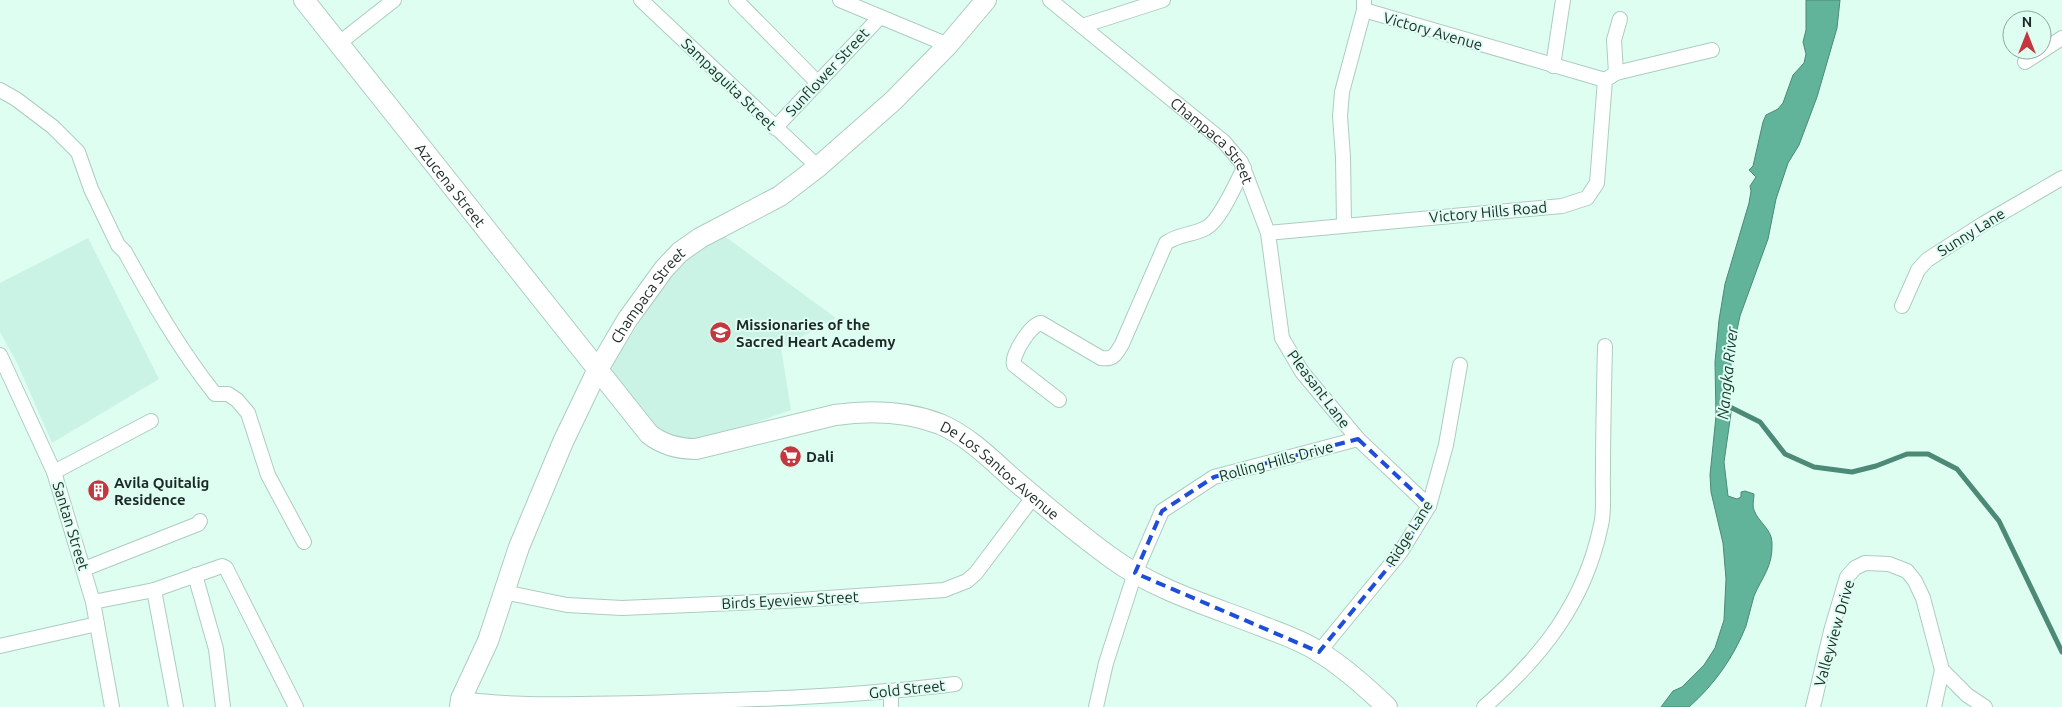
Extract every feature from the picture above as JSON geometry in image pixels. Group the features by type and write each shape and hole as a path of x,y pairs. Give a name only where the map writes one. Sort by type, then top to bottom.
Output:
{"street":[{"name":"Azucena Street","path":"304,0 597,371"},
{"path":"338,44 394,0"},
{"name":"Sampaguita Street","path":"641,0 818,167"},
{"path":"736,0 817,82"},
{"path":"840,0 948,45"},
{"name":"Champaca Street","path":"461,703 488,641 537,502 597,371 628,320 664,270 680,252 700,238 780,196 818,167 893,101 948,45 986,0"},
{"name":"Champaca Street","path":"1050,0 1224,142 1241,162 1268,233 1282,338"},
{"path":"1082,26 1163,0"},
{"path":"1553,66 1563,0"},
{"name":"Victory Avenue","path":"1344,225 1340,116 1342,92 1364,5 1553,66 1610,76 1712,50"},
{"name":"Sunflower Street","path":"775,128 880,17"},
{"name":"Victory Hills Road","path":"1268,233 1562,206 1587,198 1597,183 1614,40 1620,19"},
{"path":"2025,62 2062,38"},
{"path":"0,90 16,99 53,127 78,152 91,189 118,246 124,252 164,321 195,369 215,394 228,394 237,400 248,413 268,475 304,542"},
{"path":"1059,400 1014,365 1014,357 1033,326 1042,323 1101,358 1109,359 1115,356 1166,242 1174,237 1209,227 1244,168"},
{"name":"Sunny Lane","path":"1902,306 1918,270 1927,260 1983,224 2062,178"},
{"name":"Pleasant Lane","path":"1282,338 1302,372 1358,440"},
{"path":"1484,707 1511,684 1539,654 1560,625 1575,598 1590,561 1602,524 1605,346"},
{"name":"Santan Street","path":"0,355 54,472 93,602 112,707"},
{"name":"Ridge Lane","path":"1319,652 1400,553 1429,506 1446,445 1460,365"},
{"name":"De Los Santos Avenue","path":"597,371 649,434 674,447 707,448 835,415 855,412 890,412 924,419 955,432 969,440 1034,496 1135,574 1284,635 1319,652 1387,707"},
{"path":"54,472 151,420"},
{"path":"1358,440 1429,506"},
{"name":"Rolling Hills Drive","path":"1096,707 1106,663 1135,574 1162,511 1214,477 1358,440"},
{"name":"Birds Eyeview Street","path":"504,592 567,606 622,608 784,601 944,590 966,582 976,573 1034,496"},
{"path":"84,569 198,524 200,521"},
{"name":"Valleyview Drive","path":"1813,707 1831,631 1847,577 1855,568 1864,563 1890,564 1907,571 1923,598 1942,670 1967,696 1985,707"},
{"path":"93,602 154,590 217,566 226,568 296,707"},
{"path":"195,575 216,649 223,707"},
{"path":"154,590 176,707"},
{"path":"0,646 97,624"},
{"path":"1934,707 1942,670"},
{"name":"Gold Street","path":"461,703 510,707 810,701 955,684"},
{"path":"891,692 891,707"}],"highlighted area":[{"path":"1358,439 1429,506 1400,553 1319,652 1135,573 1162,511 1214,477"}],"shaded area":[{"name":"Missionaries of the Sacred Heart Academy","path":"723,235 836,318 781,348 791,410 704,441 675,440 652,428 608,372 659,291 696,247"},
{"path":"88,238 159,379 52,443 18,365 0,332 0,283"}],"water":[{"name":"Nangka River","path":"1806,0 1840,0 1837,28 1817,97 1799,145 1788,163 1776,199 1768,239 1740,316 1732,353 1729,385 1731,413 1724,462 1728,496 1737,499 1741,497 1741,492 1745,491 1754,494 1754,510 1770,534 1772,543 1771,559 1754,596 1746,626 1736,649 1722,670 1689,707 1661,707 1673,691 1682,687 1704,665 1715,648 1724,620 1726,579 1723,543 1711,492 1710,475 1716,416 1715,362 1719,320 1725,284 1749,203 1750,186 1756,177 1749,170 1753,166 1763,122 1766,115 1778,109 1783,103 1793,75 1804,63 1806,54 1803,42 1806,30"}],"waterway":[{"name":"Nangka River","path":"1726,405 1760,422 1785,454 1814,467 1852,472 1876,466 1907,454 1928,454 1957,469 1999,521 2062,652"}],"place":[{"name":"Missionaries of the Sacred Heart Academy","path":"720,333"},
{"name":"Dali","path":"790,456"},
{"name":"Avila Quitalig Residence","path":"98,491"}]}
